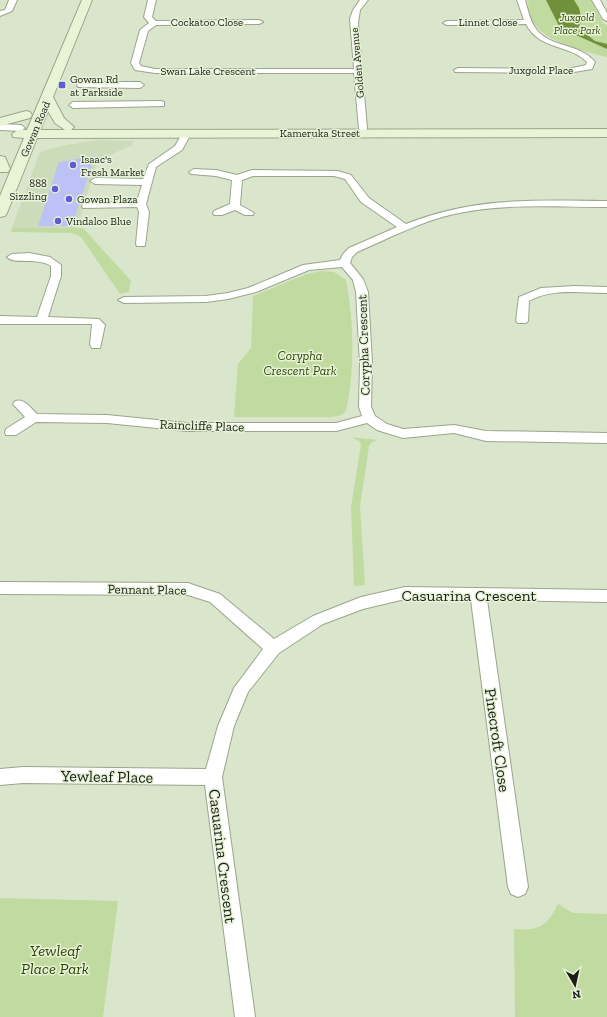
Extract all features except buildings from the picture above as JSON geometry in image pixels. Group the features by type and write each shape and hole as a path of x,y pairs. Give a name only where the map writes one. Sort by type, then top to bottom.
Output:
{"street":[{"path":"1,18 8,11 13,0"},
{"path":"66,22 75,0"},
{"name":"Gowan Road","path":"0,213 87,0"},
{"path":"152,0 148,17 154,22"},
{"name":"Golden Avenue","path":"363,129 354,14 358,6 364,0"},
{"name":"Juxgold Place","path":"458,70 568,71 589,67 592,62 586,55 546,40 535,32 529,22 521,0"},
{"path":"596,0 607,19"},
{"name":"Cockatoo Close","path":"154,22 259,22"},
{"name":"Swan Lake Crescent","path":"154,22 144,30 135,63 138,68 145,70 358,71"},
{"name":"Linnet Close","path":"447,23 529,22"},
{"path":"81,85 138,92 162,104"},
{"path":"73,104 138,92"},
{"path":"48,98 59,120 68,127"},
{"name":"Gowan Road","path":"0,122 28,111 5,162"},
{"name":"Kameruka Street","path":"34,131 68,127 186,131 607,133"},
{"path":"0,128 20,131 34,131"},
{"name":"Kameruka Street","path":"34,131 100,134 186,131 363,129 607,129"},
{"path":"0,135 20,131"},
{"path":"141,244 144,212 141,204 152,166 179,148 186,131"},
{"path":"26,151 45,144 100,134"},
{"path":"194,172 216,173 237,178 252,173 335,173 348,176 365,200 405,228"},
{"path":"235,206 237,178"},
{"path":"95,181 148,182"},
{"path":"86,206 141,204"},
{"path":"124,300 206,299 228,296 252,290 307,267 345,263 353,250 405,228 451,212 502,204 607,204"},
{"path":"218,213 235,206 249,213"},
{"path":"12,258 48,259 56,265 56,276 41,321"},
{"name":"Corypha Crescent","path":"345,263 358,279 362,292 366,363 365,407 370,418"},
{"path":"522,321 523,299 531,294 542,291 607,290"},
{"path":"0,320 95,321 99,325 96,345"},
{"path":"11,432 34,418 19,404"},
{"name":"Raincliffe Place","path":"34,418 107,419 186,427 305,428 336,427 370,418"},
{"path":"370,418 382,427 403,434 416,434 454,429 486,436 607,438"},
{"name":"Pennant Place","path":"0,588 188,589 215,598 273,648"},
{"name":"Casuarina Crescent","path":"245,1017 217,817 214,777 226,726 242,688 273,648 318,620 361,602 405,593 607,596"},
{"name":"Pinecroft Close","path":"478,593 518,887"},
{"name":"Yewleaf Place","path":"0,777 23,775 214,777"}],"shaded area":[{"path":"546,0 574,0 579,8 582,20 578,28 564,30 559,26"},
{"path":"581,30 595,41 607,44 607,49 567,31"},
{"path":"96,140 133,141 132,145 97,161 77,228 12,228 40,152 61,146"}],"green space":[{"name":"Juxgold Place Park","path":"527,0 591,0 603,23 607,25 607,57 577,49 546,35 533,21"},
{"path":"12,228 83,228 131,281 129,292 120,294 81,237 72,233 11,232"},
{"name":"Corypha Crescent Park","path":"321,271 334,272 346,280 349,296 352,329 352,362 346,411 342,415 332,417 234,417 238,364 251,348 253,296 307,274"},
{"path":"351,437 378,440 372,442 369,446 360,507 365,585 354,586 351,507 361,444 359,441"},
{"name":"Yewleaf Place Park","path":"0,898 118,901 103,1017 0,1017"},
{"path":"558,904 573,913 607,914 607,1017 515,1017 514,929 530,929 542,926"}],"place":[{"name":"Gowan Rd at Parkside","path":"62,85"},
{"name":"Isaac's Fresh Market","path":"73,165"},
{"name":"888 Sizzling","path":"55,189"},
{"name":"Gowan Plaza","path":"69,199"},
{"name":"Vindaloo Blue","path":"58,221"}]}
